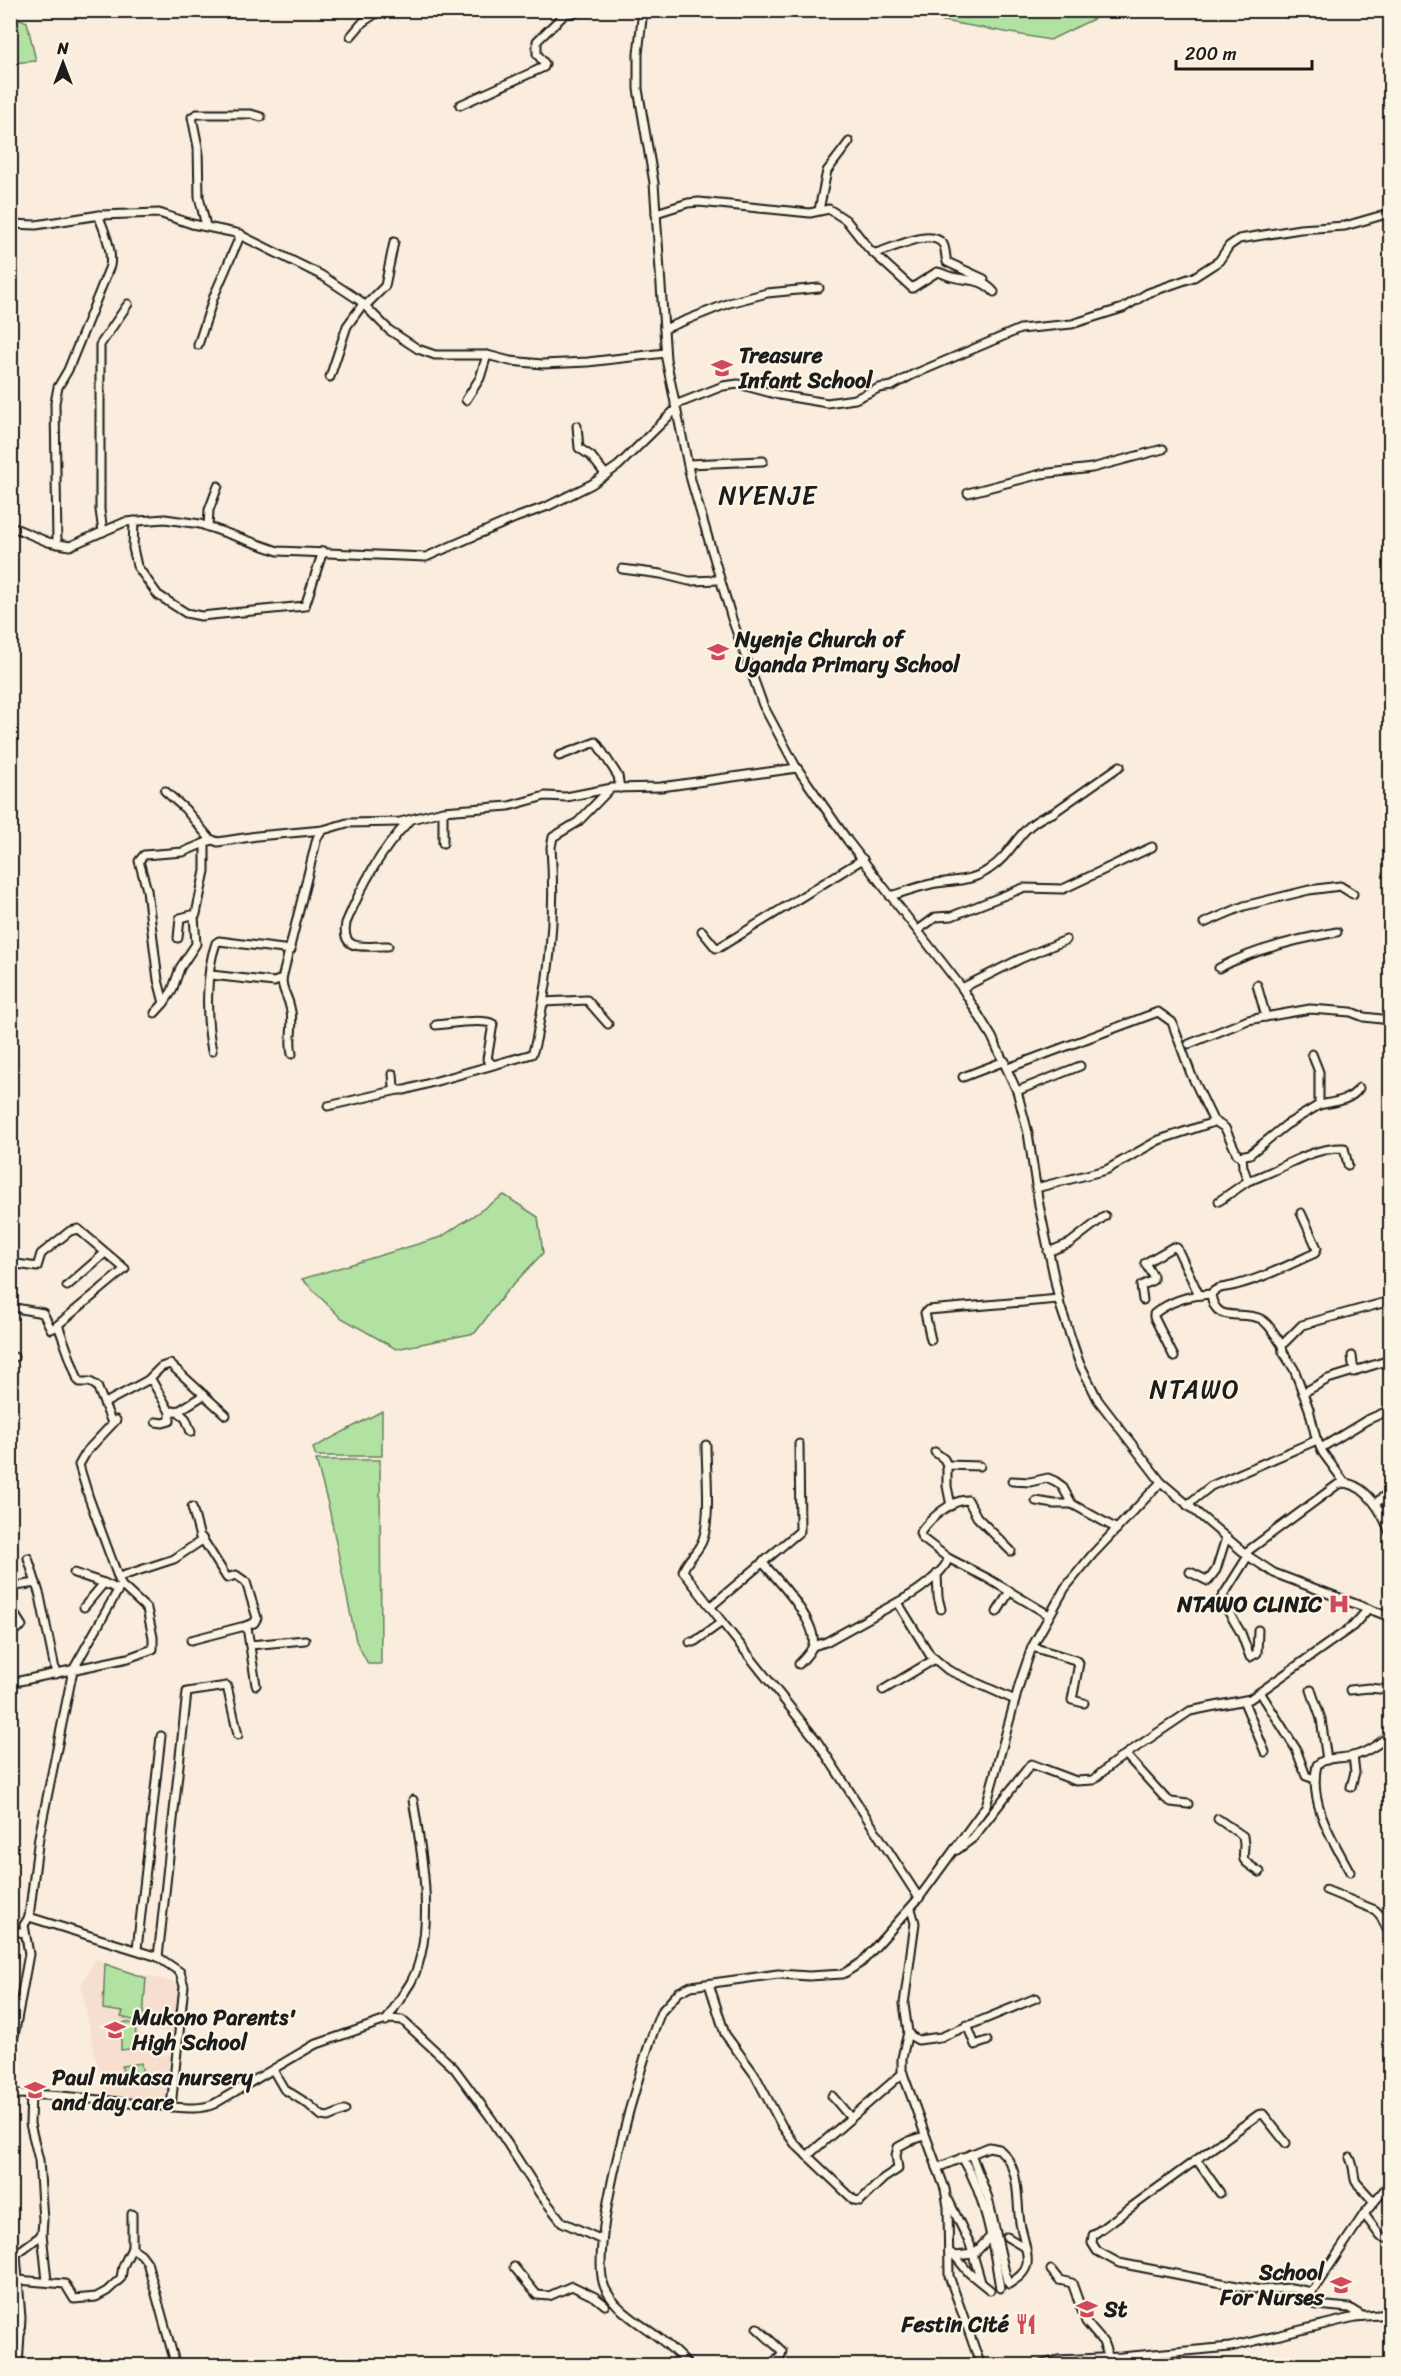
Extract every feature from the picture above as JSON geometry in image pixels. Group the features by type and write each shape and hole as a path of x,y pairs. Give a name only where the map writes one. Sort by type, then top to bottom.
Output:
{"street":[{"path":"351,36 363,22 381,10"},
{"path":"557,10 565,14"},
{"path":"460,105 544,67 545,64 537,54 537,41 565,14 589,10"},
{"path":"643,10 638,54 638,89 651,165 656,213 665,353 688,464 720,580 763,705 797,768 834,822 978,1010 1007,1065 1017,1091 1028,1133 1048,1252 1065,1323 1088,1383 1098,1400 1161,1482 1247,1555 1274,1574 1390,1617"},
{"path":"206,226 198,189 198,147 192,117 197,114 251,114 261,117"},
{"path":"819,210 827,171 849,142"},
{"path":"656,213 682,204 699,202 810,213 829,209 838,213 849,223 883,264 901,276 912,288 937,272 953,278 978,280 992,289 982,278 947,262 945,246 936,238 910,241 875,253"},
{"path":"10,224 47,224 98,215 159,213 241,234 306,266 364,305 389,330 423,351 446,355 487,355 510,361 542,364 588,362 665,353"},
{"path":"10,526 42,540 70,546 134,521 174,520 208,527 278,550 407,557 430,556 515,518 548,506 606,475 618,466 675,407 723,386 738,384 779,395 827,403 849,400 879,388 892,386 912,375 1020,330 1072,324 1123,308 1148,293 1194,277 1219,261 1239,238 1300,229 1345,226 1390,213"},
{"path":"57,544 55,403 58,387 68,370 110,266 110,252 98,215"},
{"path":"198,345 214,296 241,234"},
{"path":"330,377 347,326 364,305 385,286 394,242"},
{"path":"664,329 729,303 767,293 819,288"},
{"path":"103,532 100,510 100,345 128,304"},
{"path":"466,400 480,378 487,355"},
{"path":"577,426 579,448 594,459 606,475"},
{"path":"968,493 1041,474 1092,468 1163,449"},
{"path":"688,464 763,461"},
{"path":"208,527 209,510 218,486"},
{"path":"134,521 133,548 137,566 150,586 164,601 196,616 305,606 323,551"},
{"path":"622,569 661,574 689,581 720,580"},
{"path":"559,756 596,742 618,776 620,788"},
{"path":"890,896 929,884 971,879 979,875 996,865 1033,822 1043,815 1053,813 1120,766"},
{"path":"164,1003 158,980 147,890 140,861 144,855 183,852 208,842 323,830 347,824 400,822 443,811 509,806 541,796 566,796 620,788 660,787 797,768"},
{"path":"328,1106 422,1086 532,1054 548,978 552,927 551,847 553,837 578,822 610,789"},
{"path":"155,1013 172,991 180,968 196,944 194,916 205,871 208,842 165,791"},
{"path":"443,811 443,843"},
{"path":"388,946 356,947 346,939 344,933 346,923 371,870 381,854 411,819"},
{"path":"292,1054 289,1042 292,1033 291,1007 282,992 282,980 317,838 323,830"},
{"path":"918,930 936,917 952,916 1023,888 1063,889 1152,847"},
{"path":"702,931 716,948 720,947 863,859"},
{"path":"1204,923 1244,906 1309,890 1340,886 1353,894"},
{"path":"178,938 180,918 194,916"},
{"path":"1219,968 1242,956 1337,932"},
{"path":"962,988 1020,959 1066,940"},
{"path":"212,1051 208,1000 214,947 219,941 291,950"},
{"path":"211,975 259,981 282,980"},
{"path":"1257,985 1266,1017"},
{"path":"543,1002 586,1000 608,1024"},
{"path":"1189,1044 1248,1020 1310,1009 1351,1012 1364,1017 1390,1020"},
{"path":"963,1077 1007,1065 1158,1012 1167,1017 1176,1031 1191,1074 1214,1122 1225,1128 1237,1154 1242,1156 1250,1154 1286,1125 1319,1105 1346,1099 1356,1093 1359,1088"},
{"path":"436,1025 489,1021 493,1024 487,1059 492,1064"},
{"path":"1311,1054 1319,1072 1319,1105"},
{"path":"1017,1091 1080,1066"},
{"path":"393,1074 394,1087 398,1090"},
{"path":"1036,1188 1106,1170 1159,1140 1214,1122"},
{"path":"1219,1201 1248,1181 1307,1155 1344,1148 1348,1165"},
{"path":"1242,1156 1248,1181"},
{"path":"1174,1357 1154,1316 1170,1304 1235,1286 1315,1253 1317,1248 1301,1213"},
{"path":"1048,1252 1070,1244 1105,1216"},
{"path":"10,1263 37,1267 41,1254 73,1229 78,1229 125,1269 51,1329 43,1313 10,1307"},
{"path":"1143,1299 1141,1286 1153,1280 1145,1263 1173,1247 1177,1248 1199,1295"},
{"path":"68,1286 105,1253"},
{"path":"1211,1294 1216,1309 1222,1314 1257,1317 1264,1321 1282,1345 1283,1352 1294,1369 1303,1393 1319,1444 1345,1483 1361,1490 1375,1504 1384,1516 1390,1533"},
{"path":"931,1340 925,1314 928,1310 1059,1299"},
{"path":"1282,1345 1302,1325 1390,1301"},
{"path":"10,2058 29,1954 24,1925 29,1917 39,1837 73,1670 119,1587 119,1577 79,1465 87,1451 114,1421 97,1386 94,1383 78,1380 58,1325"},
{"path":"1352,1356 1354,1372"},
{"path":"1303,1393 1328,1379 1390,1360"},
{"path":"105,1403 148,1380 161,1367 170,1364 225,1415"},
{"path":"148,1380 152,1380 174,1411 186,1419 191,1432"},
{"path":"156,1422 170,1421 174,1411 204,1395"},
{"path":"1187,1505 1211,1486 1319,1444 1390,1410"},
{"path":"710,1606 800,1531 798,1444"},
{"path":"706,1445 704,1538 684,1571 817,1742 920,1898"},
{"path":"935,1452 944,1459 946,1465 951,1506"},
{"path":"946,1465 980,1466"},
{"path":"1012,1481 1030,1482 1048,1478 1062,1486 1072,1504"},
{"path":"689,2366 659,2338 621,2309 604,2287 601,2276 602,2240 614,2168 661,2012 679,1992 692,1986 778,1974 808,1976 843,1974 862,1962 920,1898 986,1806 1032,1647 1049,1615 1072,1580 1161,1482"},
{"path":"1258,1630 1257,1653 1250,1657 1221,1599 1231,1586 1247,1555 1337,1485 1345,1483"},
{"path":"1375,1504 1390,1491"},
{"path":"1011,1551 977,1517 968,1500 940,1512 920,1533 922,1538 948,1558 1049,1615"},
{"path":"1036,1501 1072,1504 1117,1529"},
{"path":"192,1507 202,1538 227,1578 236,1575 246,1582 257,1618 254,1623 192,1640"},
{"path":"119,1577 174,1559 202,1538"},
{"path":"1190,1572 1208,1581 1216,1570 1226,1538"},
{"path":"28,1558 40,1596 56,1674"},
{"path":"799,1664 813,1646 826,1642 918,1590 948,1563 948,1558"},
{"path":"762,1562 803,1611 813,1639 813,1646"},
{"path":"10,1683 128,1658 153,1649 153,1637 147,1610 119,1587 74,1573"},
{"path":"937,1574 941,1609"},
{"path":"10,1590 16,1586 36,1583"},
{"path":"84,1607 104,1583"},
{"path":"997,1612 1010,1592"},
{"path":"898,1603 935,1659 957,1676 1015,1700"},
{"path":"10,1606 22,1626 10,1633"},
{"path":"954,1852 973,1838 1031,1764 1084,1782 1093,1780 1113,1762 1190,1711 1244,1702 1353,1626 1368,1609"},
{"path":"690,1642 694,1642 722,1622"},
{"path":"245,1626 256,1685"},
{"path":"250,1646 305,1640"},
{"path":"1032,1647 1079,1663 1072,1700 1084,1703"},
{"path":"883,1690 935,1659"},
{"path":"158,1957 187,1692 227,1686 238,1735"},
{"path":"1350,1690 1369,1688 1390,1690"},
{"path":"1311,1690 1321,1719 1327,1760"},
{"path":"1260,1692 1296,1749 1306,1776 1315,1779"},
{"path":"1244,1702 1264,1752"},
{"path":"1350,1872 1334,1845 1317,1801 1315,1779 1317,1765 1327,1760 1353,1756 1366,1751 1390,1735"},
{"path":"138,1949 161,1736"},
{"path":"1126,1755 1165,1798 1171,1802 1188,1804"},
{"path":"1351,1787 1355,1772 1353,1756"},
{"path":"386,2021 411,1981 420,1958 424,1931 424,1876 413,1800"},
{"path":"1218,1820 1243,1836 1242,1858 1244,1862 1260,1872"},
{"path":"1326,1890 1375,1910 1390,1935"},
{"path":"911,1909 915,1923 904,2004 908,2032 902,2058 903,2073 946,2196 974,2254 981,2282"},
{"path":"29,1917 138,1949 158,1957 180,1972 184,1986 171,2107"},
{"path":"10,1930 24,1933"},
{"path":"709,1984 721,2023 729,2040 755,2075 782,2126 807,2156 854,2200 860,2201 884,2178 898,2169 896,2155 898,2147 925,2136"},
{"path":"908,2032 918,2040 930,2039 1036,1998"},
{"path":"10,2009 19,2011"},
{"path":"10,2094 31,2093 171,2107 207,2107 314,2045 393,2018 402,2020 441,2054 467,2084 540,2194 562,2222 602,2240"},
{"path":"967,2025 975,2045 987,2041"},
{"path":"273,2070 284,2089 301,2098 322,2116 328,2117 345,2110"},
{"path":"807,2156 903,2073"},
{"path":"31,2093 30,2124 39,2160 42,2233 47,2281"},
{"path":"832,2096 850,2117"},
{"path":"1286,2143 1261,2114 1093,2235 1093,2246 1097,2251 1119,2263 1261,2290 1292,2288 1312,2292"},
{"path":"937,2168 962,2157 971,2154 994,2147 1003,2152 1018,2189 1020,2221 1027,2263 1023,2273 1008,2283 990,2207 971,2154"},
{"path":"962,2157 978,2188 991,2236 999,2288"},
{"path":"1350,2158 1356,2170 1354,2178 1356,2182 1374,2202"},
{"path":"1197,2160 1220,2193"},
{"path":"1362,2316 1349,2308 1317,2305 1311,2297 1312,2292 1364,2214 1390,2183"},
{"path":"946,2196 952,2254 949,2276 981,2366"},
{"path":"18,2280 65,2284 74,2299 96,2297 107,2291 121,2278 123,2266 132,2248 132,2214"},
{"path":"1364,2214 1381,2237 1390,2240"},
{"path":"16,2254 42,2233"},
{"path":"10,2236 16,2254 18,2280 21,2332 18,2366"},
{"path":"952,2254 974,2254 991,2236"},
{"path":"1007,2237 1024,2247"},
{"path":"132,2248 147,2262 176,2366"},
{"path":"952,2254 969,2273 990,2290"},
{"path":"514,2267 537,2295 549,2296 572,2286 595,2297 605,2305"},
{"path":"1051,2270 1059,2280 1072,2283 1086,2322 1102,2342 1109,2358"},
{"path":"1037,2366 1058,2360 1109,2358 1230,2347 1362,2316 1390,2314"},
{"path":"757,2328 782,2351 770,2366"},
{"path":"10,2329 21,2332"},
{"path":"1133,2356 1137,2366"}],"shaded area":[{"name":"Mukono Parents' High School","path":"95,1959 139,1974 181,1984 176,2036 140,2026 140,2034 149,2034 152,2054 173,2056 168,2104 111,2098 106,2093 95,2057 81,1985"}],"green space":[{"path":"887,11 1110,11 1050,40"},
{"path":"11,15 27,22 36,61 11,63"},
{"path":"504,1195 538,1217 543,1253 506,1292 475,1333 396,1349 340,1317 302,1279 441,1237"},
{"path":"382,1411 382,1456 316,1456 313,1448"},
{"path":"316,1460 380,1460 381,1664 368,1664 356,1641 329,1508"},
{"path":"105,1964 146,1978 143,2018 140,2022 121,2017 123,2012 103,2009"},
{"path":"126,2022 135,2024 137,2048 121,2050 121,2024"},
{"path":"141,2063 143,2075 124,2078 122,2066"}],"place":[{"name":"Treasure Infant School","path":"722,368"},
{"name":"Nyenje Church of Uganda Primary School","path":"718,652"},
{"name":"NTAWO CLINIC","path":"1339,1604"},
{"name":"Mukono Parents' High School","path":"115,2030"},
{"name":"Paul mukasa nursery and day care","path":"35,2090"},
{"name":"School For Nurses","path":"1341,2285"},
{"name":"St","path":"1087,2309"},
{"name":"Festin Cité","path":"1026,2324"}],"district":[{"name":"NYENJE","path":"768,495"},
{"name":"NTAWO","path":"1195,1389"}]}
